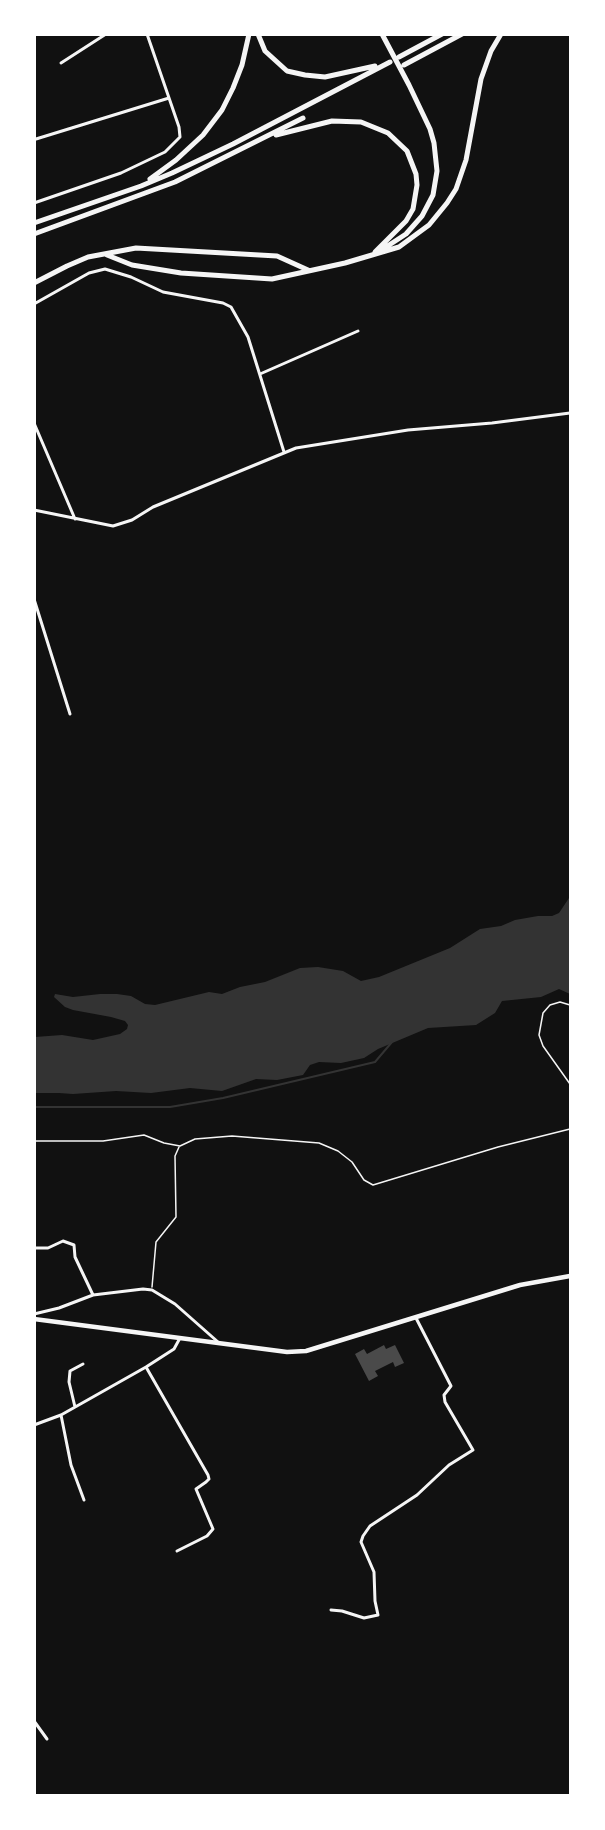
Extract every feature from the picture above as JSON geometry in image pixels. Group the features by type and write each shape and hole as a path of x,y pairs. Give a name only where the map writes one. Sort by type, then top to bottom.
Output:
{"highway":[{"path":"141,186 176,160 203,135 222,110 242,65 249,34"},
{"path":"34,223 141,186 233,144 388,63 333,76 305,75 287,71 265,51 258,34"},
{"path":"399,57 442,34"},
{"path":"404,65 462,34"},
{"path":"107,255 132,265 181,273 272,279 345,263 399,247 420,233 439,215 456,189 466,160 481,79 491,51 501,34"},
{"path":"374,253 396,242 415,226 428,207 436,183 437,164 434,143 409,85 382,36"},
{"path":"34,234 175,182 303,118"},
{"path":"264,138 316,124 346,121 376,126 398,141 413,162 417,185 416,197 413,209 406,221 374,253"},
{"path":"34,283 88,257 136,248 278,256 308,270"}],"main road":[{"path":"34,1318 287,1352 306,1351 520,1285 570,1276"}],"street":[{"path":"61,63 106,34"},
{"path":"34,203 121,173 165,152 180,137 180,127 147,34"},
{"path":"36,139 169,98"},
{"path":"34,304 93,271 105,269 163,292 223,303 231,307 248,337 284,452"},
{"path":"260,374 358,331"},
{"path":"34,510 113,526 132,520 153,507 284,452 408,430 492,423 570,412"},
{"path":"34,423 75,519"},
{"path":"34,599 70,714"},
{"path":"34,1248 48,1248 63,1241 74,1245 75,1257 93,1295"},
{"path":"34,1314 59,1308 93,1295 152,1290 176,1305 218,1343"},
{"path":"331,1610 364,1618 378,1615 374,1572 360,1542 363,1536 370,1526 417,1495 449,1465 473,1450 444,1402 444,1395 451,1386 415,1316"},
{"path":"34,1425 61,1415 146,1367 174,1349 180,1338"},
{"path":"75,1407 69,1383 70,1371 83,1364"},
{"path":"146,1367 208,1475 206,1482 196,1489 213,1529 207,1536 177,1551"},
{"path":"61,1415 71,1465 84,1500"},
{"path":"34,1721 47,1739"}],"path":[{"path":"570,1005 560,1002 550,1005 543,1013 539,1035 543,1046 570,1084"},
{"path":"34,1141 103,1141 144,1136 180,1146 195,1139 232,1136 325,1144 338,1150 364,1180 373,1185 498,1147 570,1130"},
{"path":"152,1290 156,1242 176,1217 175,1156 180,1146"}],"shaded area":[{"path":"569,898 570,994 559,989 541,997 502,1001 495,1013 476,1025 428,1028 378,1049 364,1058 341,1063 319,1062 310,1065 303,1075 277,1080 256,1079 222,1091 190,1088 151,1093 116,1091 73,1094 35,1093 35,1037 62,1035 93,1040 120,1034 127,1029 128,1025 125,1021 111,1017 65,1007 54,997 55,994 73,997 117,994 131,996 145,1004 155,1005 209,992 222,994 240,987 265,982 300,968 318,967 343,971 361,981 379,977 450,948 480,929 501,926 515,920 552,916 559,913"}],"building":[{"path":"384,1345 386,1349 395,1345 404,1363 395,1367 393,1362 375,1371 378,1376 369,1381 355,1354 364,1349 367,1354"}],"waterway":[{"path":"34,1107 170,1107 223,1098 375,1062 392,1042"}]}
